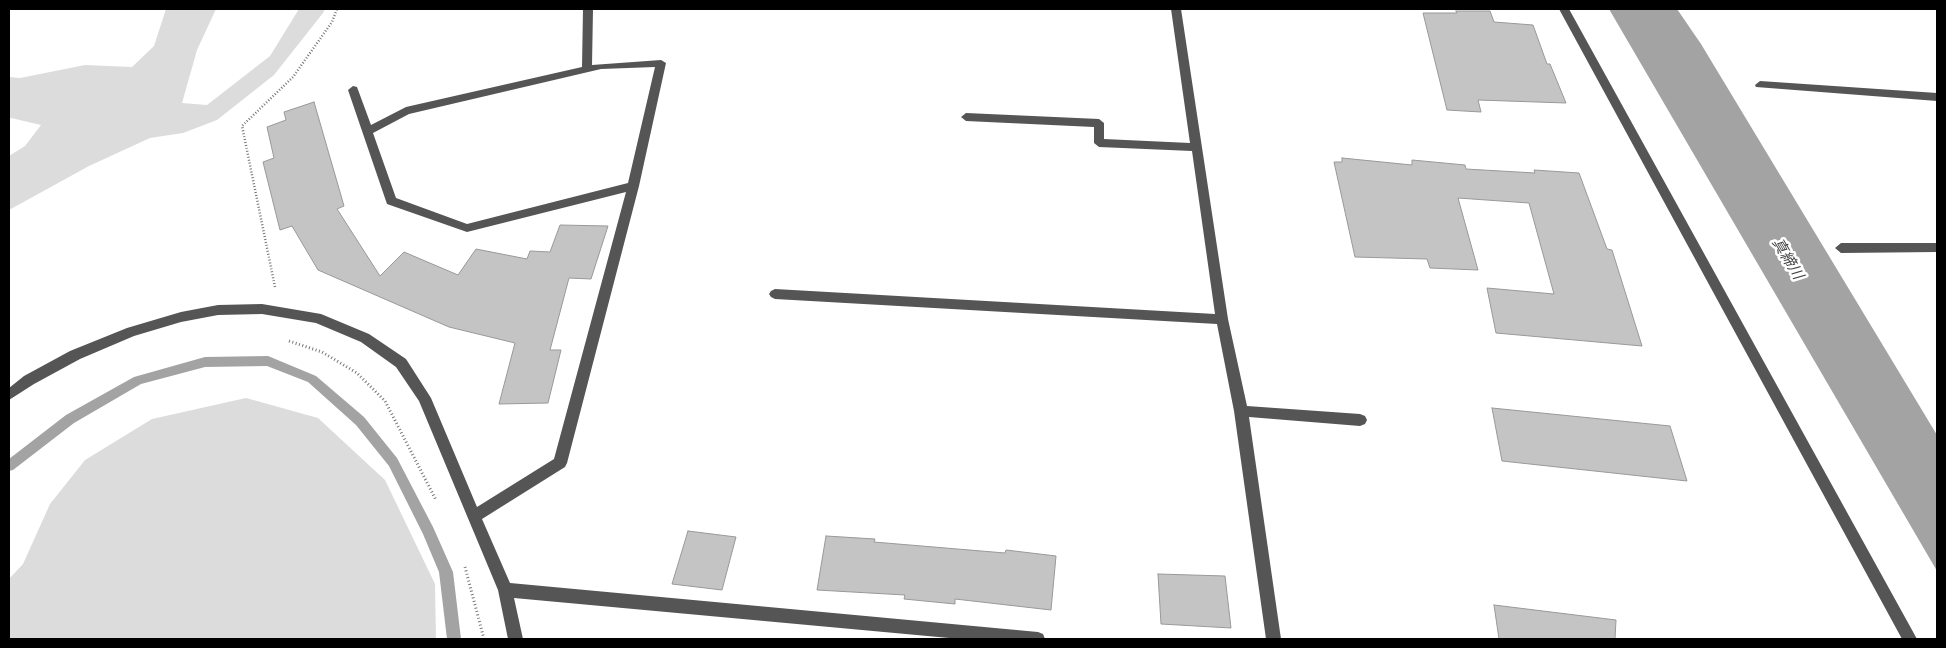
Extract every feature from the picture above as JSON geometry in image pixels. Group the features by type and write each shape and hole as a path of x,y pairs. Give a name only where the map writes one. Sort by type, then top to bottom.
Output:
{"street":[{"path":"587,70 588,9"},
{"path":"1176,9 1222,319 1241,411 1274,639"},
{"path":"1564,9 1910,639"},
{"path":"367,132 406,112 602,66 661,63 633,186 560,462 475,516"},
{"path":"1760,85 1937,97"},
{"path":"353,90 391,201 467,228 633,186"},
{"path":"966,117 1099,123 1099,143 1197,148"},
{"path":"1841,248 1937,248"},
{"path":"775,294 1222,319"},
{"path":"9,395 29,380 75,356 131,332 181,317 218,310 262,309 317,318 366,338 401,363 424,398 505,590 515,639"},
{"path":"1241,411 1360,420"},
{"path":"505,590 1038,639"}],"path":[{"path":"280,312 242,126 293,77 332,22 337,9"},
{"path":"288,340 322,352 357,373 385,401 438,504"},
{"path":"464,565 484,639"}],"shaded area":[{"path":"166,9 216,9 197,50 182,103 207,105 270,56 299,9 325,9 274,75 217,120 183,133 150,138 89,166 9,210 9,156 25,146 41,125 9,119 9,77 20,78 85,65 132,67 154,46"},
{"path":"246,398 318,418 385,480 435,584 436,639 9,639 9,579 23,564 50,504 85,460 152,419"}],"water":[{"name":"真締川","path":"1609,9 1677,9 1701,44 1937,435 1937,571"}],"building":[{"path":"1456,11 1490,11 1494,22 1533,25 1547,64 1550,64 1566,103 1478,100 1481,112 1447,110 1423,13 1457,13"},
{"path":"314,102 344,206 337,209 380,276 404,252 458,275 476,249 527,259 530,251 550,252 560,225 608,226 591,279 569,278 550,350 561,350 548,403 499,404 515,343 449,327 318,270 292,226 280,230 263,162 274,158 267,127 286,120 284,112"},
{"path":"1342,158 1412,165 1412,160 1465,165 1466,169 1535,173 1534,170 1579,173 1607,249 1612,250 1642,346 1496,333 1487,288 1554,294 1529,203 1458,198 1478,270 1430,268 1427,259 1355,257 1334,162 1342,162"},
{"path":"1492,408 1670,426 1687,481 1502,461"},
{"path":"688,531 736,537 722,590 672,584"},
{"path":"826,536 875,539 874,542 1005,553 1006,550 1056,556 1051,610 955,599 955,604 904,599 905,595 817,590"},
{"path":"1158,574 1225,576 1231,628 1161,624"},
{"path":"1494,605 1616,620 1615,639 1499,639"}],"waterway":[{"path":"9,466 70,419 138,380 205,362 268,361 312,379 360,421 393,462 428,531 446,572 454,639"}]}
